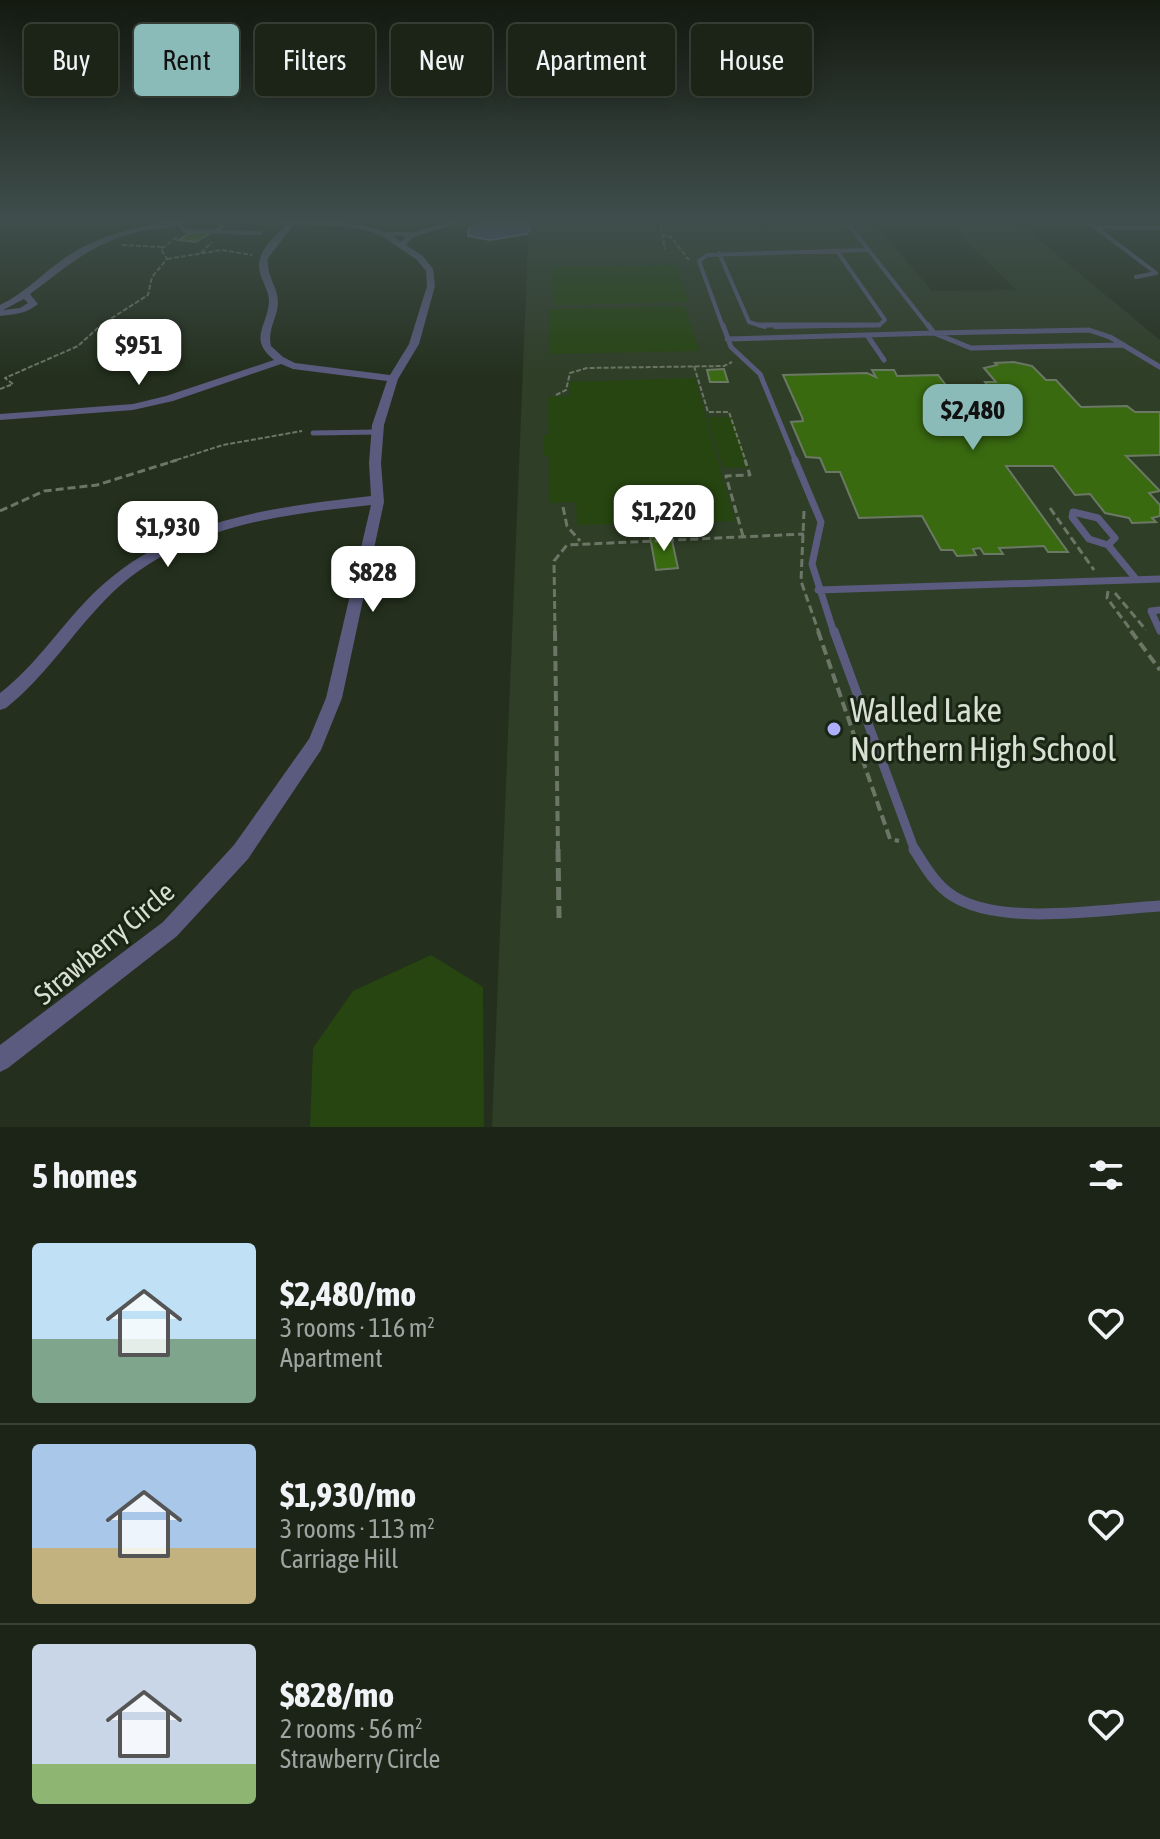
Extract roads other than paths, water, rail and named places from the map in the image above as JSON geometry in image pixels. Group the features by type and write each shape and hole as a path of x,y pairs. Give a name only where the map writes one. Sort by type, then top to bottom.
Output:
{"street":[{"path":"0,310 28,308 33,304 27,296 56,273"},
{"path":"263,273 274,300 263,332 268,349 280,361 312,371 393,379"},
{"name":"Strawberry Circle","path":"0,1060 170,929 241,852 315,744 334,698 377,500 377,432 393,379 414,344 431,286 430,273"},
{"path":"0,417 133,407 169,399 280,361"},
{"path":"0,703 44,666 104,592 123,576 186,536 258,513 377,500"}],"lane":[{"path":"703,273 731,347 760,374 821,522 812,564 818,590 910,843 926,871 954,898 1005,912 1160,906"},
{"path":"728,273 749,322 766,327 879,325 885,320 852,273"},
{"path":"887,273 934,333 971,348 1124,345"},
{"path":"1136,277 1155,273"},
{"path":"727,339 1089,330 1124,345 1160,367"},
{"path":"867,335 884,360"},
{"path":"313,433 377,432"},
{"path":"1108,545 1115,538 1099,517 1089,511 1073,512 1072,517 1089,539 1108,545 1136,579"},
{"path":"818,590 1160,579"},
{"path":"1160,610 1151,611 1160,631"}],"place":[{"name":"Walled Lake Northern High School","path":"834,729"}]}
